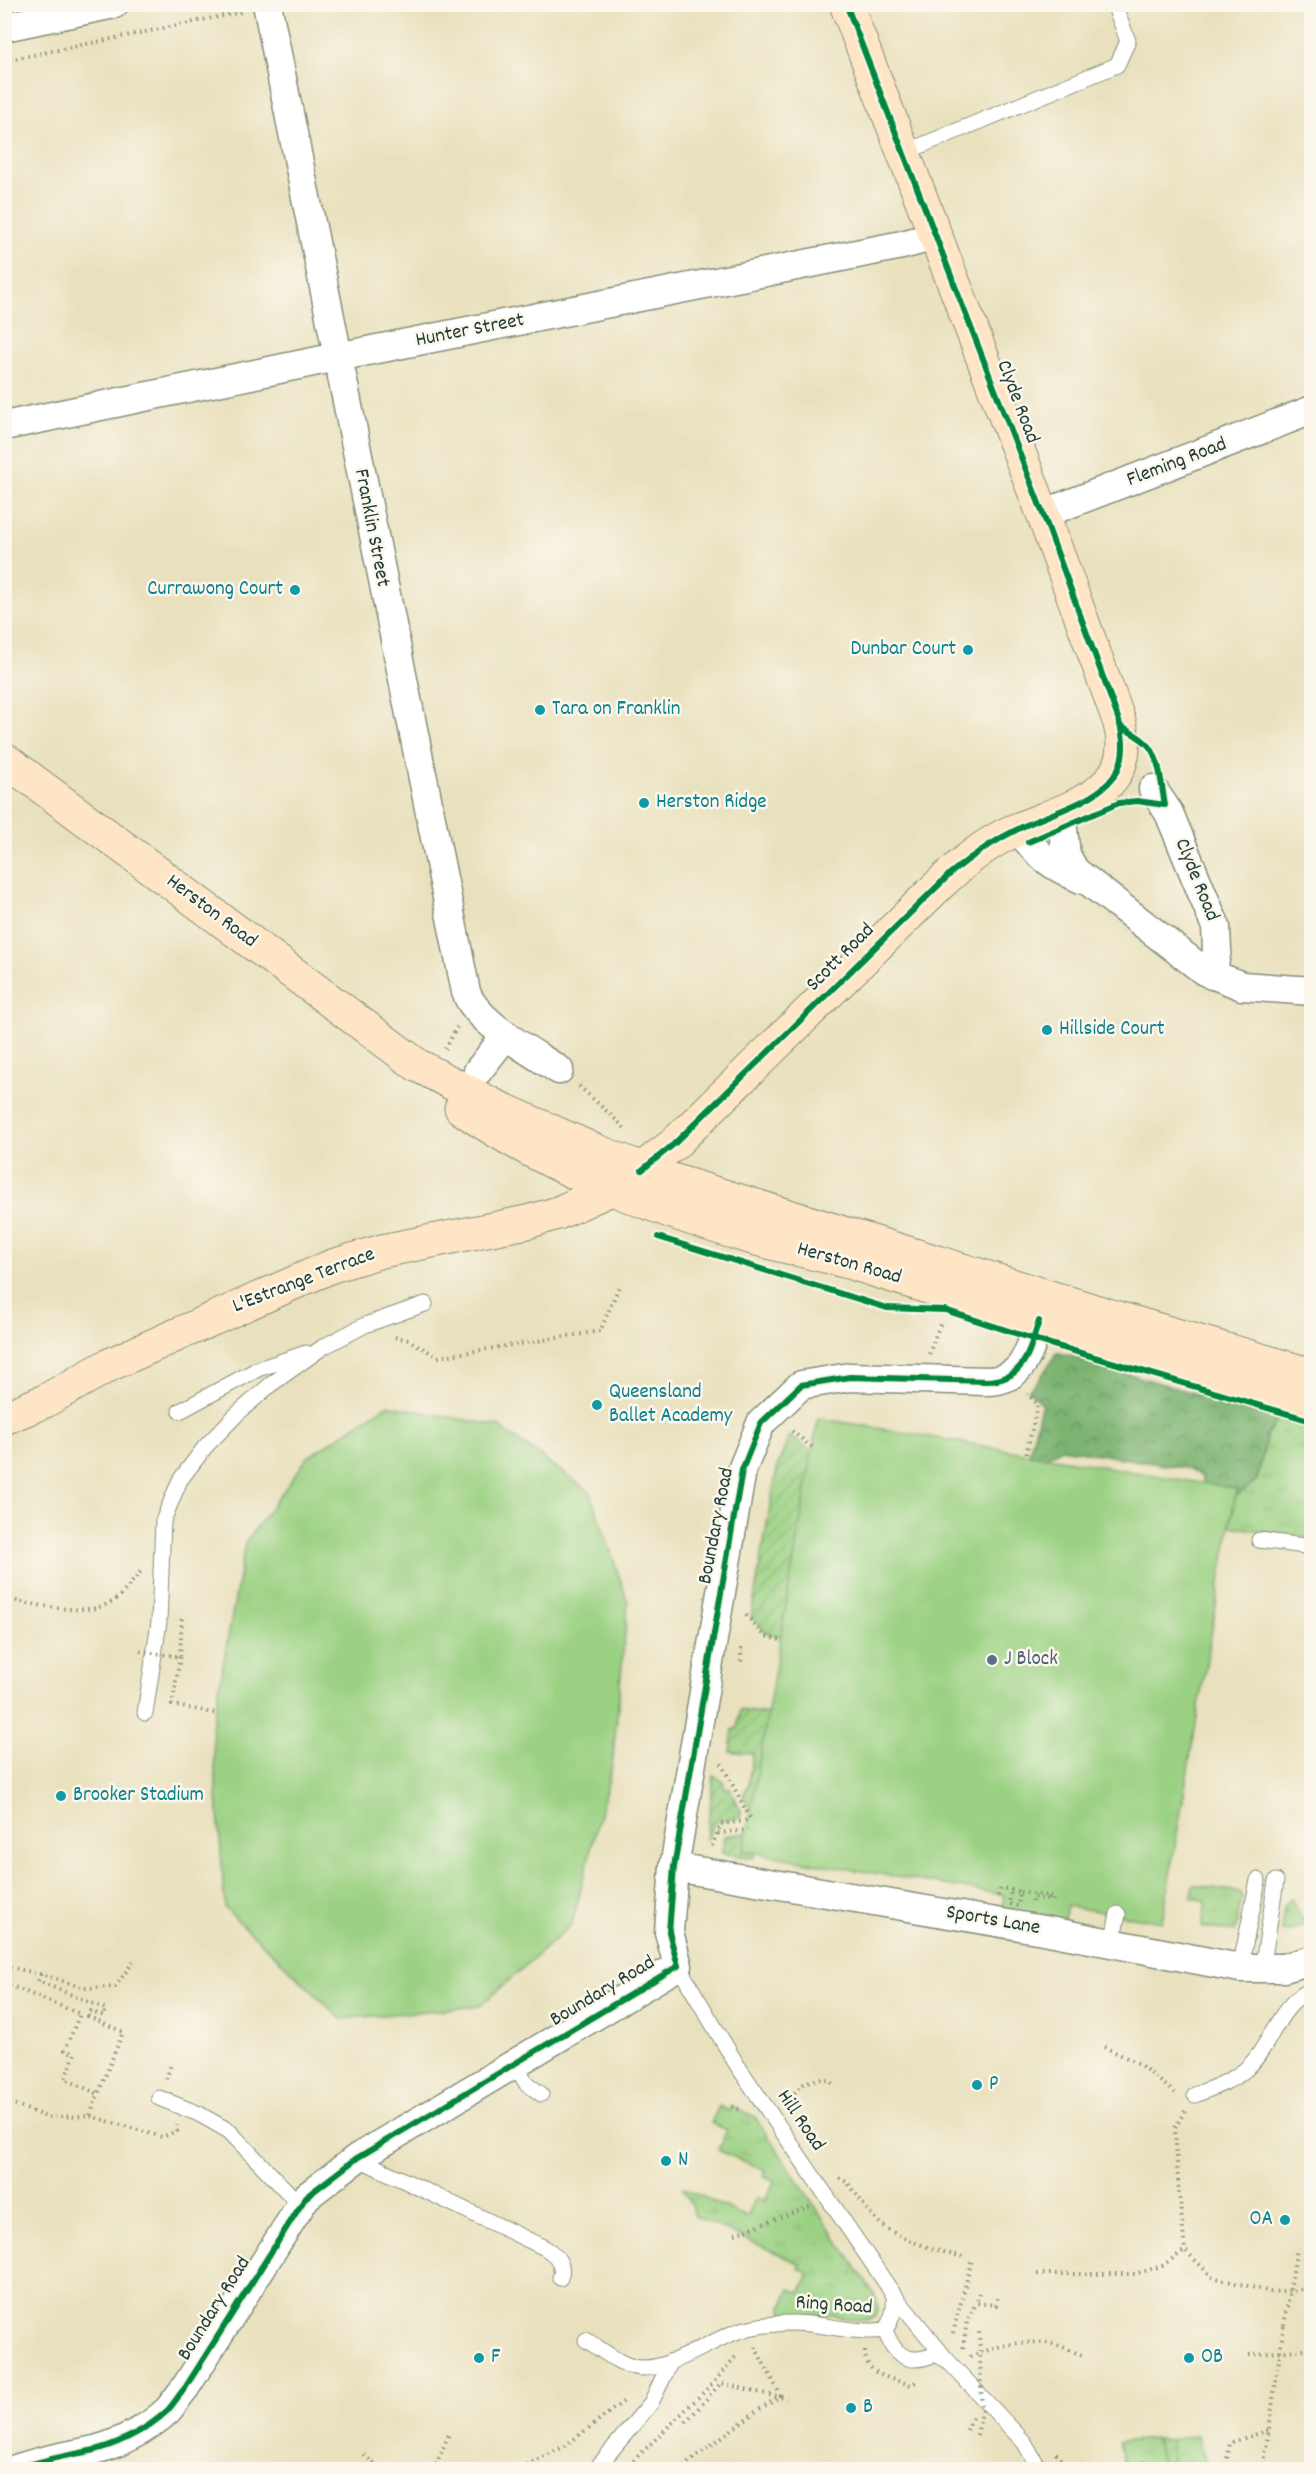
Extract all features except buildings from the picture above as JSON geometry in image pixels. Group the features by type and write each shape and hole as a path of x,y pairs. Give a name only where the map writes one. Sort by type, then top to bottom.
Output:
{"main road":[{"name":"Clyde Road","path":"846,4 1043,514 1122,732 1123,750 1114,774 1101,791 1073,806"},
{"name":"Herston Road","path":"4,759 494,1105 642,1170 901,1252 1311,1375"},
{"name":"Scott Road","path":"609,1189 642,1170 674,1144 952,872 981,849 1019,829 1073,806"},
{"name":"Herston Road","path":"430,1060 444,1095 480,1121 543,1158 609,1189 668,1211 750,1237 851,1263 1311,1401"},
{"name":"L'Estrange Terrace","path":"4,1418 42,1394 306,1276 350,1259 415,1243 546,1218 609,1189"},
{"path":"901,1252 931,1273 1009,1299 1039,1321"},
{"name":"L'Estrange Terrace","path":"4,1399 42,1394"}],"street":[{"path":"4,27 114,4"},
{"name":"Franklin Street","path":"267,6 466,992 476,1009 506,1035 559,1070"},
{"name":"Hunter Street","path":"4,426 337,357 890,248 936,236"},
{"name":"Fleming Road","path":"1043,514 1311,410"},
{"name":"Clyde Road","path":"1154,789 1169,813 1216,927 1217,950 1212,975"},
{"path":"1073,806 1066,855 1074,871 1083,880 1191,963 1212,975 1242,986 1311,991"},
{"path":"1019,829 1033,849 1047,862 1083,880"},
{"path":"478,1071 506,1035"},
{"name":"Boundary Road","path":"13,2469 38,2460 66,2462 86,2452 113,2444 145,2427 167,2410 185,2388 306,2197 357,2158 678,1966 669,1932 674,1867 742,1470 761,1422 801,1384 850,1377 986,1381 1006,1379 1015,1374 1021,1366 1039,1321"},
{"name":"Sports Lane","path":"674,1867 1251,1969 1284,1968 1311,1960"}],"lane":[{"path":"903,153 1117,65 1128,41 1114,4"},
{"path":"145,1713 159,1622 163,1521 180,1480 205,1447 270,1385 323,1347 365,1325 425,1304"},
{"path":"180,1411 258,1369 323,1347"},
{"path":"1258,1540 1311,1547"},
{"path":"1251,1969 1258,1880"},
{"path":"1251,1969 1276,1881"},
{"path":"1112,1943 1118,1914"},
{"name":"Hill Road","path":"678,1966 737,2065 894,2295 954,2360"},
{"path":"1192,2100 1246,2069 1284,2012 1299,1995 1311,1990"},
{"path":"515,2064 526,2083 541,2094"},
{"path":"159,2098 198,2114 229,2131 300,2205"},
{"path":"357,2158 545,2248 559,2260 563,2271 560,2278"},
{"path":"885,2330 892,2320 895,2308 894,2295"},
{"name":"Ring Road","path":"649,2368 671,2361 738,2331 778,2323 828,2325 868,2332 885,2330 889,2342 899,2354 910,2360 924,2359 935,2354 954,2360"},
{"path":"586,2340 624,2364 640,2369 649,2368"},
{"path":"954,2360 1024,2442 1040,2469"},
{"path":"595,2469 651,2403 671,2361"}],"path":[{"path":"4,61 267,6"},
{"path":"430,1060 460,1022"},
{"path":"559,1070 562,1070 632,1134"},
{"path":"388,1336 409,1340 438,1357 600,1331 619,1287"},
{"path":"928,1357 943,1316"},
{"path":"1026,1454 1038,1404 1028,1395"},
{"path":"785,1438 797,1424"},
{"path":"791,1430 813,1448"},
{"path":"4,1599 82,1609 100,1607 115,1600 145,1565"},
{"path":"745,1626 748,1604"},
{"path":"182,1612 172,1705 214,1713"},
{"path":"746,1615 765,1636 780,1640"},
{"path":"741,1663 743,1637"},
{"path":"140,1651 178,1657"},
{"path":"712,1845 721,1824 750,1818 720,1763"},
{"path":"718,1833 748,1830"},
{"path":"1010,1897 1011,1890 1053,1897 1052,1908"},
{"path":"1019,1898 1020,1892"},
{"path":"4,1966 41,1974 84,1988 115,1987 133,1962"},
{"path":"10,1967 4,1982 80,2014 65,2050 75,2054 65,2079 98,2094"},
{"path":"41,1974 38,1981 106,2010 104,2016 91,2011 88,2016 123,2031 90,2116"},
{"path":"1104,2047 1138,2063 1192,2100 1175,2128 1185,2250 1212,2277 1271,2292 1311,2289"},
{"path":"4,2100 46,2117 90,2116 162,2137 177,2131 178,2116 159,2098 171,2065"},
{"path":"790,2109 792,2094 797,2088 814,2079 830,2081 835,2087"},
{"path":"831,2175 847,2182 881,2224 892,2231 935,2250 964,2257"},
{"path":"735,2234 815,2205"},
{"path":"1263,2469 1297,2248"},
{"path":"1037,2274 1135,2274 1162,2266 1185,2250"},
{"path":"953,2329 972,2259"},
{"path":"963,2351 967,2321 979,2293"},
{"path":"976,2303 996,2305 998,2296"},
{"path":"977,2435 982,2412 979,2330"},
{"path":"761,2340 753,2344 781,2396"},
{"path":"866,2343 864,2358 872,2371 911,2385 926,2374"},
{"path":"954,2360 990,2348 1016,2343 1052,2344 1083,2355"},
{"path":"624,2469 711,2385 744,2348"},
{"path":"1249,2355 1305,2349"},
{"path":"516,2469 566,2446 631,2396 649,2368"},
{"path":"686,2422 721,2383 787,2399"},
{"path":"678,2469 758,2410 781,2396"},
{"path":"967,2430 974,2414 973,2405"},
{"path":"1225,2469 1230,2443 1269,2429"},
{"path":"434,2469 449,2434"},
{"path":"364,2455 381,2469"},
{"path":"1143,2461 1145,2469"},
{"path":"1185,2464 1188,2469"}],"green space":[{"path":"1057,1352 1278,1419 1267,1434 1257,1480 1235,1497 1236,1489 1204,1484 1201,1476 1190,1469 1061,1448 1047,1457 1029,1454 1042,1403 1028,1390 1039,1380"},
{"path":"387,1405 498,1426 590,1492 628,1602 612,1766 572,1924 480,2006 341,2019 225,1908 212,1727 245,1543 308,1457"},
{"name":"J Block","path":"818,1418 1236,1489 1162,1922 1067,1906 1064,1920 1002,1910 1004,1895 744,1851"},
{"path":"1278,1419 1311,1426 1311,1539 1230,1526 1235,1497 1257,1480 1267,1434"},
{"path":"790,1436 813,1452 781,1637 767,1633 751,1617 778,1464"},
{"path":"740,1710 768,1714 751,1812 743,1796 748,1785 753,1754 730,1751 733,1729 737,1729"},
{"path":"714,1776 723,1781 725,1788 730,1788 741,1811 741,1817 716,1821 706,1840"},
{"path":"747,1833 744,1850 755,1853 754,1858 722,1853 724,1836"},
{"path":"1193,1885 1238,1892 1242,1898 1235,1932 1202,1927 1206,1901 1191,1898"},
{"path":"1291,1899 1305,1924 1287,1932 1281,1930 1284,1905"},
{"path":"719,2106 730,2111 732,2106 755,2117 874,2294 878,2306 877,2314 873,2319 783,2315 782,2306 790,2289 800,2293 809,2274 799,2269 801,2264 696,2217 683,2188 747,2217 756,2197 765,2201 774,2181 764,2177 766,2171 718,2150 727,2130 711,2123"},
{"path":"1197,2435 1208,2469 1173,2469 1170,2440"},
{"path":"1155,2439 1164,2469 1125,2469 1119,2442"},
{"path":"1155,2439 1170,2440 1173,2469 1164,2469"}],"cycle path":[{"path":"642,1170 674,1144 952,872 977,853 1022,827 1081,802 1098,792 1112,779 1121,763 1123,743 1118,718 1043,514 846,4"},
{"path":"1028,842 1119,803 1137,801 1165,805 1154,755 1145,742 1121,727"},
{"path":"658,1237 887,1308 945,1310 1033,1339 1312,1421"},
{"path":"13,2470 96,2450 130,2437 160,2417 185,2388 306,2197 357,2158 678,1966 669,1932 674,1867 742,1470 761,1423 801,1385 850,1377 999,1380 1009,1376 1023,1363 1039,1321"}],"place":[{"name":"Currawong Court","path":"295,590"},
{"name":"Dunbar Court","path":"968,650"},
{"name":"Tara on Franklin","path":"540,710"},
{"name":"Herston Ridge","path":"644,803"},
{"name":"Hillside Court","path":"1047,1030"},
{"name":"Queensland Ballet Academy","path":"597,1405"},
{"name":"J Block","path":"992,1660"},
{"name":"Brooker Stadium","path":"61,1796"},
{"name":"P","path":"977,2085"},
{"name":"N","path":"666,2161"},
{"name":"OA","path":"1285,2220"},
{"name":"F","path":"479,2358"},
{"name":"OB","path":"1189,2358"},
{"name":"B","path":"851,2408"}]}
